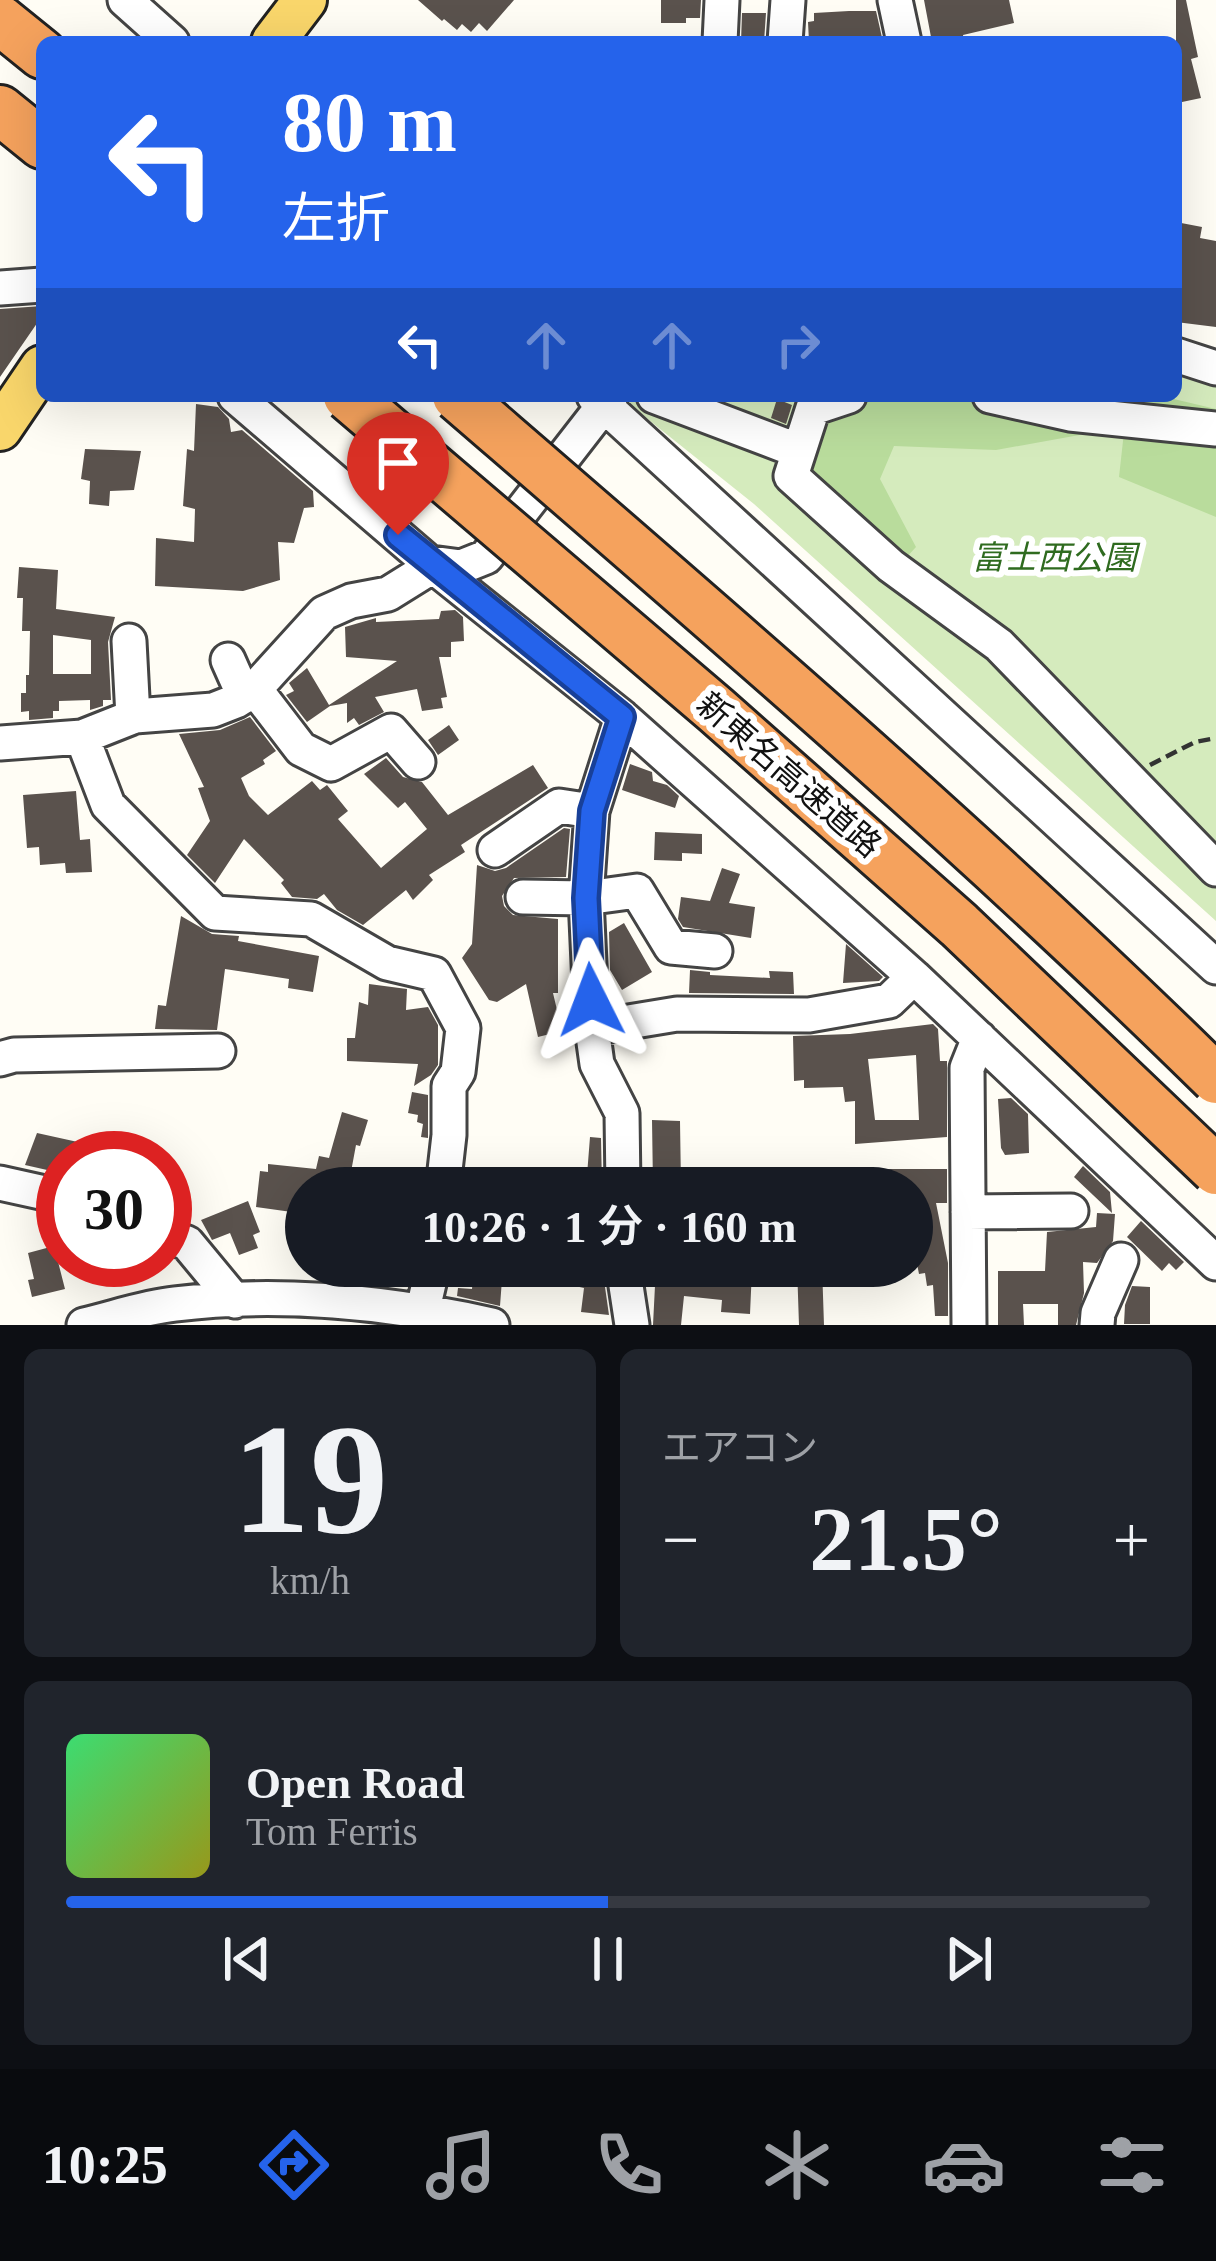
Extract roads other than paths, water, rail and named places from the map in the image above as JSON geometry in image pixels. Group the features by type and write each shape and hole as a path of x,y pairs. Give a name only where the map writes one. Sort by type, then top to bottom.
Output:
{"highway":[{"path":"0,20 36,49"},
{"path":"0,110 36,139"},
{"name":"新東名高速道路","path":"355,402 716,710 958,926 1216,1170"},
{"name":"新東名高速道路","path":"464,402 854,740 1086,951 1216,1078"}],"main road":[{"path":"278,36 305,0"},
{"path":"0,429 36,376"}],"street":[{"path":"125,0 165,36"},
{"path":"720,36 722,0"},
{"path":"785,36 788,0"},
{"path":"895,0 903,36"},
{"path":"0,288 36,285"},
{"path":"1182,357 1216,368"},
{"path":"242,402 432,565 622,717 914,977 1216,1263"},
{"path":"0,742 82,737 133,717 213,710 249,692 324,613 351,601 388,594 432,565 461,567 486,557 599,402"},
{"path":"606,402 1216,967"},
{"path":"670,402 799,451"},
{"path":"830,402 812,408 791,476 891,566 999,646 1216,869"},
{"path":"1018,402 1070,413 1216,429"},
{"path":"129,640 133,717"},
{"path":"228,660 249,692 301,749 331,764 391,731 418,762"},
{"path":"622,717 592,811 586,898 592,1028 597,1064 622,1113 623,1167"},
{"path":"82,737 108,805 215,913 311,920 387,963 434,974 463,1028 458,1072 449,1086 445,1167"},
{"path":"495,850 559,806 592,811"},
{"path":"524,897 586,898 637,891 671,947 715,951"},
{"path":"592,1028 677,1014 808,1016 889,1001 914,977"},
{"path":"969,1325 967,1069 979,1038"},
{"path":"0,1059 218,1052"},
{"path":"0,1183 36,1191"},
{"path":"968,1212 1071,1210"},
{"path":"192,1248 235,1301"},
{"path":"1097,1325 1121,1260"},
{"path":"423,1310 428,1287"},
{"path":"626,1287 632,1325"},
{"path":"84,1325 171,1315 235,1301 334,1299 492,1325"}],"park label":[{"name":"富士西公園","path":"1054,558"}]}
